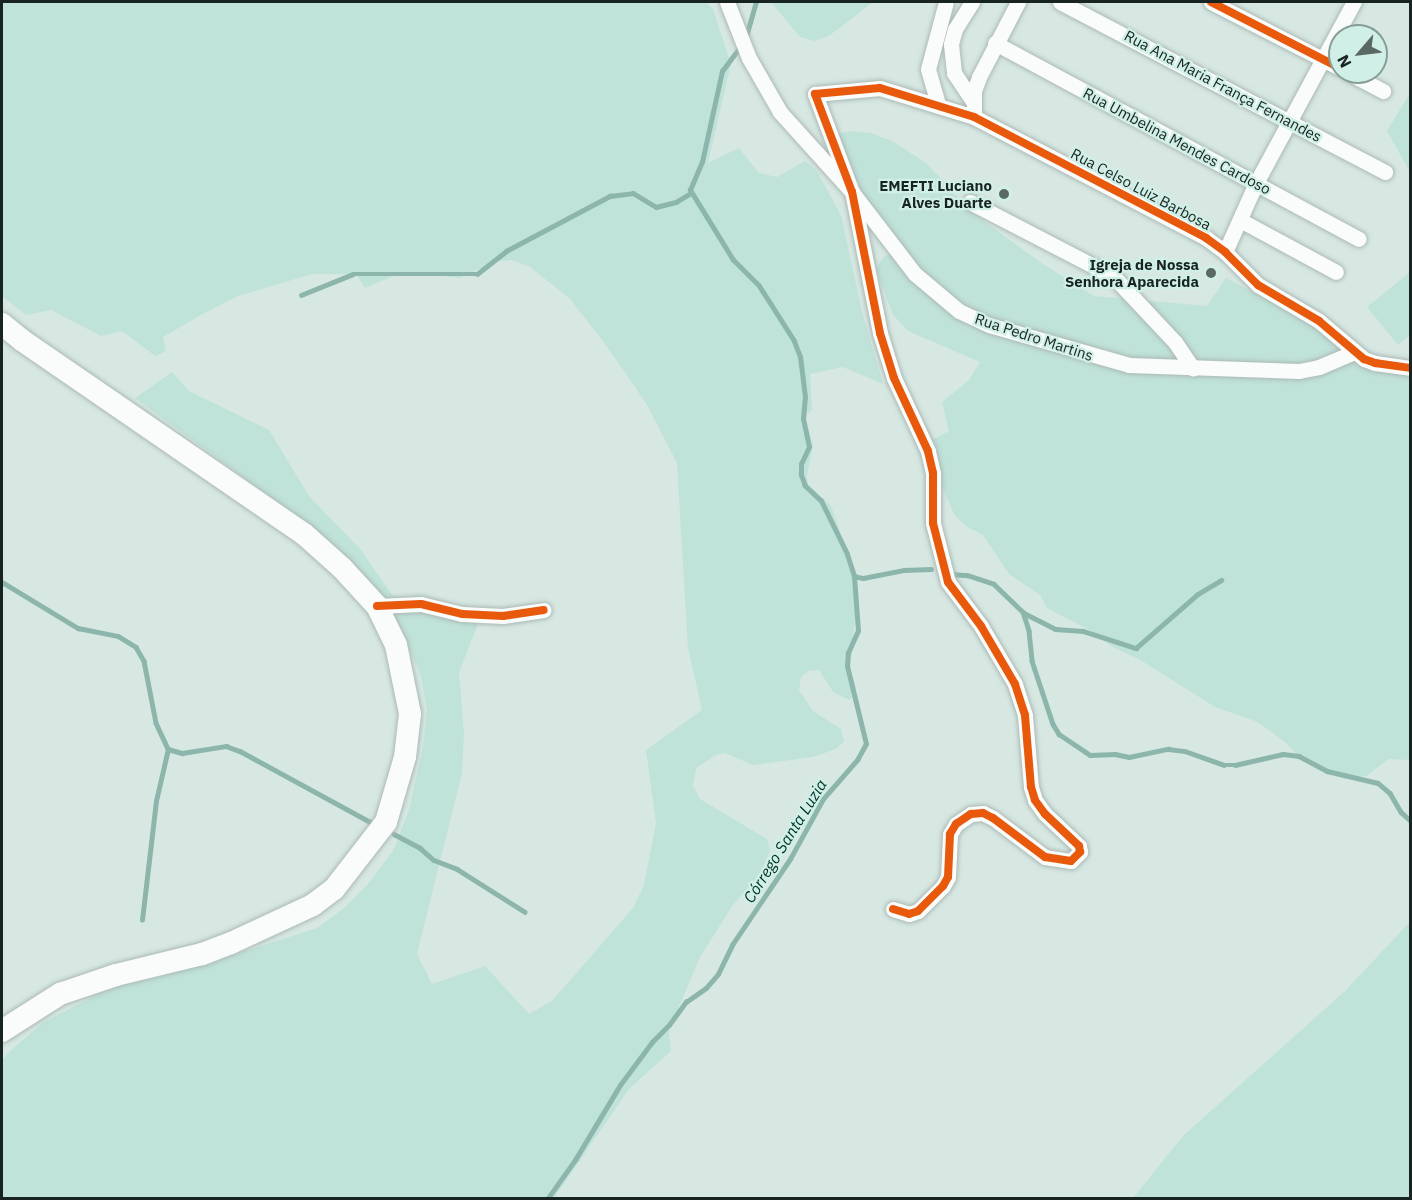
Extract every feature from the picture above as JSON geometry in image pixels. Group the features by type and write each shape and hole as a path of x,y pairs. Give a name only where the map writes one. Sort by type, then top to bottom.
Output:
{"highway":[{"path":"2,324 23,341 304,534 342,568 377,606 396,645 405,680 410,714 405,757 386,822 347,875 313,905 231,944 202,954 116,975 60,994 2,1031"}],"street":[{"name":"Rua Pedro Martins","path":"727,2 747,52 765,89 780,112 852,192 915,274 959,311 989,325 1129,365 1299,371 1319,367 1354,352"},
{"path":"938,104 928,69 946,2"},
{"path":"972,2 955,29 951,44 954,73 973,101"},
{"path":"974,117 973,101 979,77 1018,2"},
{"name":"Rua Ana Maria França Fernandes","path":"1060,2 1385,172"},
{"path":"1210,2 1328,62"},
{"path":"1225,252 1256,183 1291,121 1321,58 1354,2"},
{"name":"Rua Umbelina Mendes Cardoso","path":"995,43 1359,239"},
{"path":"1370,84 1383,91"},
{"name":"Rua Celso Luiz Barbosa","path":"852,192 815,94 880,88 938,104 974,117 1179,223 1225,252 1253,281 1319,321 1354,352 1375,363 1410,368"},
{"path":"852,192 880,333 899,390 928,452 933,473 933,523 948,582 981,626 1015,684 1025,715 1031,787 1035,800 1045,814 1079,846 1080,852 1071,861 1045,857 993,818 983,813 971,814 956,824 950,834 948,877 944,886 918,911 909,914 893,909"},
{"path":"970,202 1113,276 1174,342 1193,369"},
{"path":"1240,220 1336,272"},
{"path":"377,606 421,604 462,614 503,616 544,610"}],"green space":[{"path":"2,2 706,2 713,9 731,64 708,163 739,148 759,173 777,177 805,161 816,170 841,215 862,312 883,384 843,367 810,374 812,410 807,414 806,420 813,446 807,476 808,484 831,506 854,571 855,621 850,669 856,687 854,697 849,700 833,692 819,670 808,671 801,677 799,690 813,711 841,729 844,741 836,749 813,757 753,765 725,753 716,755 696,768 693,786 700,799 767,839 770,850 761,873 733,905 700,957 669,1030 671,1051 629,1089 554,1198 2,1198 2,1061 11,1050 44,1022 114,986 163,976 182,966 236,954 317,928 344,908 368,884 393,851 409,810 423,748 427,710 421,676 405,639 318,532 135,398 172,372 189,391 269,430 309,496 361,550 399,605 480,619 459,672 464,733 462,773 417,954 432,984 485,966 529,1014 552,1001 633,908 644,885 656,823 646,750 702,710 688,648 677,463 646,403 603,341 570,299 530,267 512,260 496,261 460,278 412,272 396,275 365,288 356,274 312,274 238,296 201,315 163,337 166,351 155,356 122,331 101,336 51,310 26,315 2,296"},
{"path":"771,2 873,2 829,36 814,41 800,37"},
{"path":"1410,93 1410,172 1387,131"},
{"path":"852,131 871,133 892,141 926,163 974,214 1040,262 1094,296 1207,306 1226,278 1294,314 1306,315 1313,308 1392,373 1410,365 1410,760 1389,759 1366,776 1349,778 1330,774 1303,761 1286,743 1258,722 1215,707 1142,661 1111,646 1097,634 1047,608 1040,595 1009,574 983,535 967,527 955,516 939,480 928,442 949,431 942,402 969,380 980,362 908,331 893,315 876,269 883,257 891,254 831,141 841,133"},
{"path":"1410,272 1410,335 1398,345 1367,307"},
{"path":"1410,922 1410,1198 1133,1198 1183,1136 1345,991"}],"waterway":[{"name":"Córrego Santa Luzia","path":"745,40 756,2"},
{"name":"Córrego Santa Luzia","path":"548,1198 575,1160 620,1085 652,1042 669,1025 686,1002 706,988 718,974 732,945 790,859 823,799 857,760 866,744 847,666 848,653 858,631 854,576 847,554 821,501 805,486 801,475 801,464 809,447 803,419 805,397 800,357 794,341 759,286 733,260 690,190 702,162 722,71 741,46"},
{"path":"301,295 353,274 477,274 506,251 610,196 633,193 656,207 676,202 691,193"},
{"path":"854,576 863,578 904,570 931,569"},
{"path":"951,574 967,575 994,584 1023,612 1029,631 1032,661 1053,724 1059,734 1090,755 1115,754 1129,757 1168,749 1185,751 1224,765 1235,765 1283,754 1299,756 1327,771 1378,783 1390,793 1401,812 1410,820"},
{"path":"1024,613 1055,629 1083,631 1136,648 1198,594 1221,580"},
{"path":"2,582 78,628 118,636 136,647 144,661 156,723 168,749 182,753 226,746 240,751 370,822"},
{"path":"142,920 156,801 168,749"},
{"path":"394,834 420,848 434,860 457,869 525,912"}],"cycle path":[{"path":"1211,2 1328,62"},
{"path":"893,909 909,914 918,911 943,886 948,877 950,834 956,824 971,814 983,813 993,818 1045,857 1071,861 1080,852 1079,846 1045,814 1035,800 1031,787 1025,715 1015,684 981,626 948,582 933,523 933,473 928,451 894,378 880,333 852,192 815,94 880,88 974,117 1206,238 1225,252 1258,285 1319,321 1364,359 1375,363 1410,368"},
{"path":"377,606 421,604 462,614 503,616 544,610"}],"place":[{"name":"EMEFTI Luciano Alves Duarte","path":"1004,194"},
{"name":"Igreja de Nossa Senhora Aparecida","path":"1211,273"}]}
